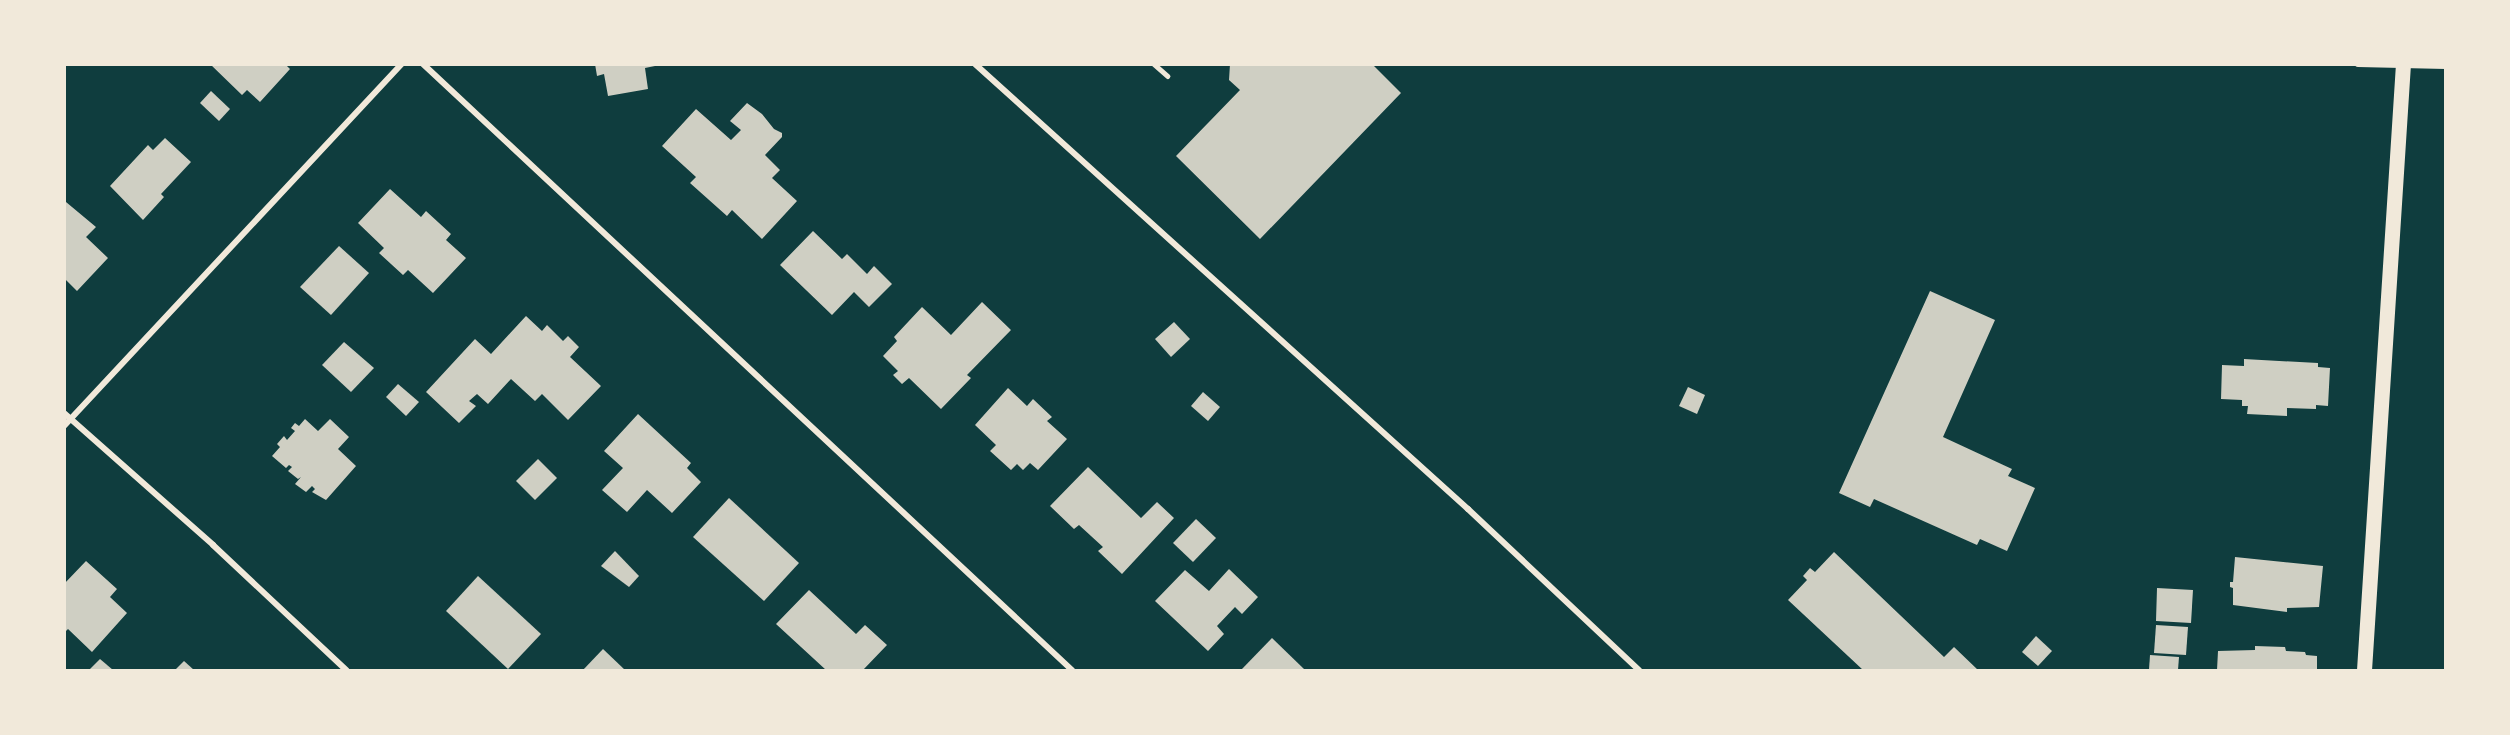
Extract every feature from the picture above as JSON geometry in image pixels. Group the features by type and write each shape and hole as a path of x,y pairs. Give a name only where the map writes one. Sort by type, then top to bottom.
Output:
{"main road":[{"path":"2364,670 2403,65"}],"street":[{"path":"64,426 401,64"},
{"path":"423,64 1072,670"},
{"path":"975,64 1459,501 1639,670"},
{"path":"2358,64 2445,66"},
{"path":"64,413 213,544 346,670"}],"lane":[{"path":"983,71 988,64"},
{"path":"1154,64 1168,76"}],"building":[{"path":"210,64 285,64 290,69 260,102 247,90 242,95"},
{"path":"595,64 655,64 655,66 645,68 648,89 608,96 604,74 597,76"},
{"path":"1230,64 1372,64 1401,93 1260,239 1176,156 1240,90 1229,80"},
{"path":"211,91 230,109 219,121 200,103"},
{"path":"747,103 762,114 774,129 782,133 782,137 765,155 780,170 772,178 797,201 762,239 732,210 727,216 690,183 696,177 662,146 696,109 731,140 741,130 730,121"},
{"path":"165,138 191,162 161,194 164,197 143,220 110,186 148,145 153,150"},
{"path":"390,189 421,217 426,211 451,234 446,240 466,258 433,293 408,270 403,275 379,253 384,248 358,223"},
{"path":"66,202 96,227 86,237 108,258 77,291 64,278"},
{"path":"813,231 842,259 847,254 867,274 874,266 892,284 869,307 854,292 832,315 780,265"},
{"path":"339,246 369,273 331,315 300,287"},
{"path":"1930,291 1995,320 1943,437 2012,469 2008,476 2035,488 2007,551 1980,539 1977,545 1874,499 1870,507 1839,493"},
{"path":"982,302 1011,330 967,375 971,378 941,409 909,378 902,384 893,375 898,371 883,356 897,341 894,337 922,307 951,335"},
{"path":"526,316 542,331 547,325 563,341 568,336 579,347 570,357 601,386 568,420 542,394 535,401 511,379 488,404 477,394 469,401 476,406 459,423 426,392 475,339 491,354"},
{"path":"1174,322 1190,339 1171,357 1155,339"},
{"path":"344,342 374,368 351,392 322,365"},
{"path":"2244,359 2318,363 2318,367 2330,368 2328,406 2316,405 2316,409 2287,408 2287,416 2247,414 2248,406 2242,406 2242,400 2221,399 2222,365 2244,366"},
{"path":"398,384 419,402 406,416 386,397"},
{"path":"1688,387 1705,395 1697,414 1679,406"},
{"path":"1008,388 1027,406 1033,399 1052,417 1047,421 1067,439 1038,470 1030,463 1023,470 1017,464 1011,470 990,451 996,445 975,425"},
{"path":"1203,392 1220,407 1208,421 1191,406"},
{"path":"638,414 691,463 687,468 701,482 672,513 647,490 627,512 602,490 623,468 604,451"},
{"path":"305,419 318,431 330,419 349,437 338,449 356,466 326,500 312,492 315,489 312,486 306,492 295,484 301,477 298,479 288,471 292,467 289,465 286,468 272,456 280,447 277,444 284,436 287,440 295,431 291,428 295,423 299,426"},
{"path":"538,459 557,478 535,500 516,481"},
{"path":"1088,467 1141,518 1157,502 1174,518 1122,574 1098,551 1103,547 1079,525 1074,529 1050,506"},
{"path":"729,498 799,563 764,601 693,537"},
{"path":"1196,519 1216,538 1193,562 1173,543"},
{"path":"615,551 639,576 629,587 601,566"},
{"path":"1834,552 1944,657 1954,647 1978,670 1863,670 1788,600 1807,580 1803,576 1810,568 1815,572"},
{"path":"2235,557 2323,566 2319,607 2287,608 2287,612 2233,605 2233,588 2230,587 2230,582 2233,582"},
{"path":"86,561 117,589 110,597 127,613 92,652 68,629 64,633 64,584"},
{"path":"1229,569 1258,597 1242,614 1235,607 1217,626 1224,634 1208,651 1155,601 1185,570 1209,591"},
{"path":"478,576 541,634 508,669 446,611"},
{"path":"2157,588 2193,590 2191,623 2156,621"},
{"path":"809,590 856,634 865,625 887,645 863,670 826,670 776,624"},
{"path":"2156,625 2188,627 2186,655 2154,653"},
{"path":"2036,636 2052,651 2038,666 2022,652"},
{"path":"1272,638 1305,670 1241,670"},
{"path":"2255,646 2285,647 2286,651 2305,652 2306,655 2317,656 2317,670 2217,670 2218,651 2255,650"},
{"path":"603,649 625,670 583,670"},
{"path":"2150,655 2179,657 2178,670 2149,670"},
{"path":"100,659 113,670 89,670"},
{"path":"184,661 194,670 175,670"}]}
